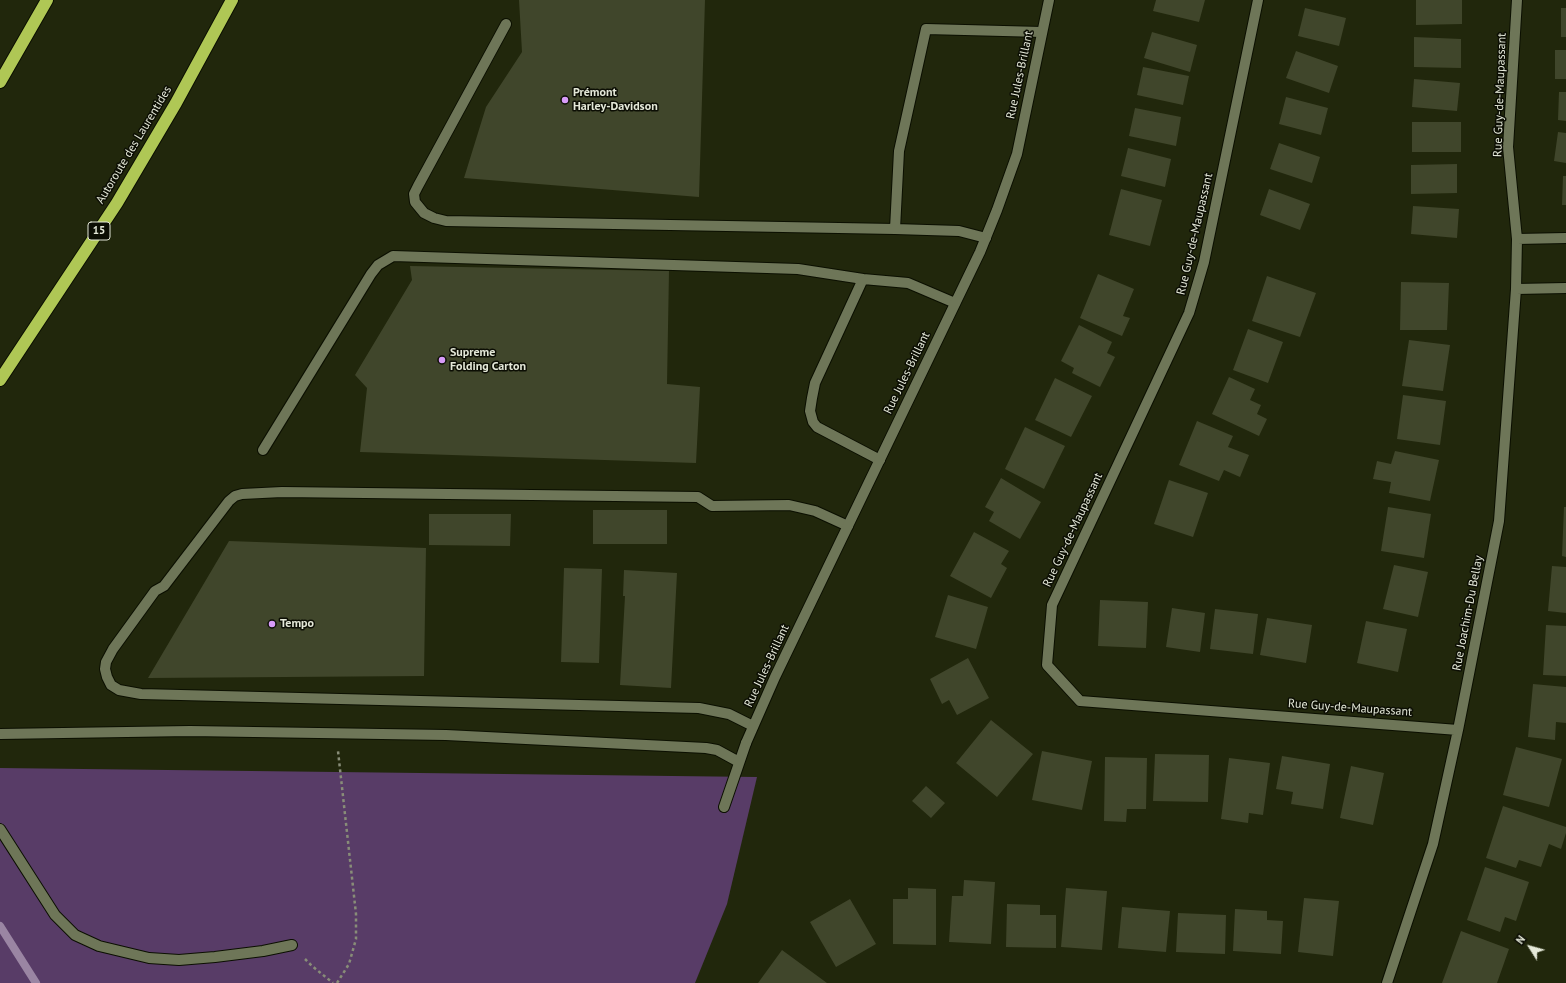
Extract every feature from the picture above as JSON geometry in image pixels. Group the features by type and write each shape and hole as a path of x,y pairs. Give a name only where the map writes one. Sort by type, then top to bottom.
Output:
{"highway":[{"path":"0,82 47,0"},
{"name":"Autoroute des Laurentides","path":"0,380 117,203 176,103 232,0"}],"street":[{"name":"Rue Jules-Brillant","path":"724,807 753,726 986,238 1008,182 1017,154 1049,0"},
{"name":"Rue Guy-de-Maupassant","path":"1258,0 1204,262 1189,313 1052,605 1047,665 1080,701 1458,730"},
{"name":"Rue Guy-de-Maupassant","path":"1517,0 1508,147 1517,239"},
{"path":"506,24 414,194 415,202 424,213 434,218 446,221 959,231 986,238"},
{"path":"895,229 898,152 926,29 1042,32"},
{"path":"1517,239 1566,238"},
{"name":"Rue Joachim-Du Bellay","path":"1387,983 1433,844 1458,730 1499,521 1516,289 1517,239"},
{"path":"263,450 372,274 378,265 392,256 798,269 863,279 908,283 955,303"},
{"path":"863,279 815,384 810,411 812,422 817,427 880,460"},
{"path":"1516,289 1566,288"},
{"path":"753,726 729,714 699,708 142,694 119,690 111,685 105,670 106,662 113,649 155,591 164,586 228,501 235,496 242,494 290,492 698,497 712,506 789,505 815,511 848,526"},
{"path":"0,734 190,732 446,735 706,748 717,750 739,762"},
{"path":"0,828 55,914 75,935 99,946 149,958 179,960 215,958 292,945"}],"path":[{"path":"336,734 356,914 356,939 349,964 337,983"},
{"path":"292,945 312,966 333,983"}],"shaded area":[{"path":"0,768 757,777 727,904 695,983 0,983"}],"building":[{"path":"519,0 705,0 699,197 464,178 486,107 522,52"},
{"path":"1156,0 1205,0 1199,22 1153,11"},
{"path":"1416,0 1462,0 1462,24 1416,25"},
{"path":"1305,8 1346,18 1339,46 1298,36"},
{"path":"1561,8 1566,8 1566,37 1561,37"},
{"path":"1152,32 1197,45 1190,72 1144,58"},
{"path":"1414,37 1461,39 1461,68 1414,67"},
{"path":"1555,50 1566,50 1566,79 1555,79"},
{"path":"1296,51 1338,66 1329,93 1286,78"},
{"path":"1143,67 1189,76 1183,105 1137,95"},
{"path":"1414,79 1460,83 1457,111 1412,107"},
{"path":"1559,92 1566,92 1566,121 1558,120"},
{"path":"1286,97 1328,108 1321,135 1279,124"},
{"path":"1135,108 1181,117 1176,146 1129,136"},
{"path":"1412,122 1461,122 1461,152 1412,152"},
{"path":"1558,132 1566,133 1566,163 1554,161"},
{"path":"1279,143 1320,157 1312,183 1270,169"},
{"path":"1128,148 1171,159 1165,187 1121,176"},
{"path":"1457,164 1457,193 1411,194 1411,165"},
{"path":"1563,176 1566,176 1566,205 1562,205"},
{"path":"1121,189 1162,200 1150,246 1109,235"},
{"path":"1269,189 1310,204 1300,230 1260,215"},
{"path":"1413,206 1459,209 1457,238 1411,234"},
{"path":"410,266 669,271 667,384 700,387 696,463 360,452 367,388 355,375 412,280"},
{"path":"1098,274 1134,289 1123,316 1130,318 1122,336 1080,318"},
{"path":"1267,276 1316,293 1300,337 1252,321"},
{"path":"1401,282 1449,283 1447,330 1400,330"},
{"path":"1079,325 1112,342 1107,353 1115,357 1100,387 1072,373 1074,368 1061,361"},
{"path":"1248,329 1283,342 1268,383 1233,370"},
{"path":"1409,340 1450,345 1443,391 1402,386"},
{"path":"1229,377 1255,389 1250,400 1261,405 1257,414 1267,419 1259,436 1212,414"},
{"path":"1055,378 1092,396 1071,437 1035,420"},
{"path":"1403,395 1446,401 1440,445 1397,439"},
{"path":"1197,421 1233,436 1228,447 1249,455 1240,477 1224,470 1219,481 1179,465"},
{"path":"1025,427 1065,446 1044,489 1005,469"},
{"path":"1395,451 1439,460 1430,501 1389,493 1391,482 1373,479 1377,461 1391,464"},
{"path":"1001,478 1041,502 1020,539 989,521 994,512 985,507"},
{"path":"1169,480 1208,493 1193,537 1154,524"},
{"path":"1388,507 1431,514 1424,558 1381,551"},
{"path":"1564,507 1566,507 1566,557 1562,556"},
{"path":"593,510 667,510 667,544 593,544"},
{"path":"429,514 511,514 510,546 429,545"},
{"path":"974,532 1009,551 1001,564 1007,568 991,598 950,576"},
{"path":"229,541 426,548 424,676 148,678"},
{"path":"1394,565 1428,572 1418,617 1383,609"},
{"path":"1552,566 1566,567 1566,613 1548,611"},
{"path":"564,568 602,569 599,663 561,662"},
{"path":"624,570 677,573 671,688 620,685 625,596 623,596"},
{"path":"948,595 988,607 976,649 935,637"},
{"path":"1100,600 1148,602 1146,648 1098,646"},
{"path":"1172,608 1205,613 1200,652 1166,647"},
{"path":"1215,609 1258,614 1253,654 1210,649"},
{"path":"1267,618 1312,625 1306,663 1260,655"},
{"path":"1366,621 1407,629 1398,672 1357,663"},
{"path":"1546,625 1566,626 1566,676 1543,675"},
{"path":"968,658 989,698 957,715 949,700 942,704 930,679"},
{"path":"1533,684 1566,687 1566,723 1556,722 1555,740 1528,737"},
{"path":"991,720 1033,754 997,797 956,763"},
{"path":"1516,747 1562,759 1549,807 1503,795"},
{"path":"1042,751 1092,761 1082,810 1032,800"},
{"path":"1155,754 1209,755 1208,802 1153,801"},
{"path":"1282,756 1330,764 1323,809 1291,804 1293,792 1276,789"},
{"path":"1105,757 1147,758 1146,809 1127,809 1126,822 1104,821"},
{"path":"1229,758 1270,763 1263,815 1249,813 1248,823 1221,819"},
{"path":"1351,766 1384,773 1373,825 1340,818"},
{"path":"926,786 945,803 931,818 912,801"},
{"path":"1503,806 1566,827 1566,833 1561,849 1549,844 1541,867 1519,860 1516,868 1486,858"},
{"path":"1485,867 1529,882 1516,921 1505,917 1500,932 1467,920"},
{"path":"964,880 995,882 991,944 949,942 952,896 963,896"},
{"path":"908,888 936,889 936,945 893,944 893,899 908,899"},
{"path":"1066,888 1107,891 1102,950 1061,947"},
{"path":"1304,898 1339,901 1333,956 1298,952"},
{"path":"850,899 876,944 836,967 810,922"},
{"path":"1007,904 1040,905 1040,915 1056,915 1056,948 1006,947"},
{"path":"1122,907 1170,911 1166,952 1118,948"},
{"path":"1235,909 1267,911 1267,920 1283,921 1281,954 1233,951"},
{"path":"1178,913 1226,915 1225,954 1176,952"},
{"path":"1461,931 1509,949 1497,983 1442,983"},
{"path":"782,950 827,983 758,983"}],"waterway":[{"path":"0,926 36,983"}],"place":[{"name":"Prémont Harley-Davidson","path":"565,100"},
{"name":"Supreme Folding Carton","path":"442,360"},
{"name":"Tempo","path":"272,624"}]}
